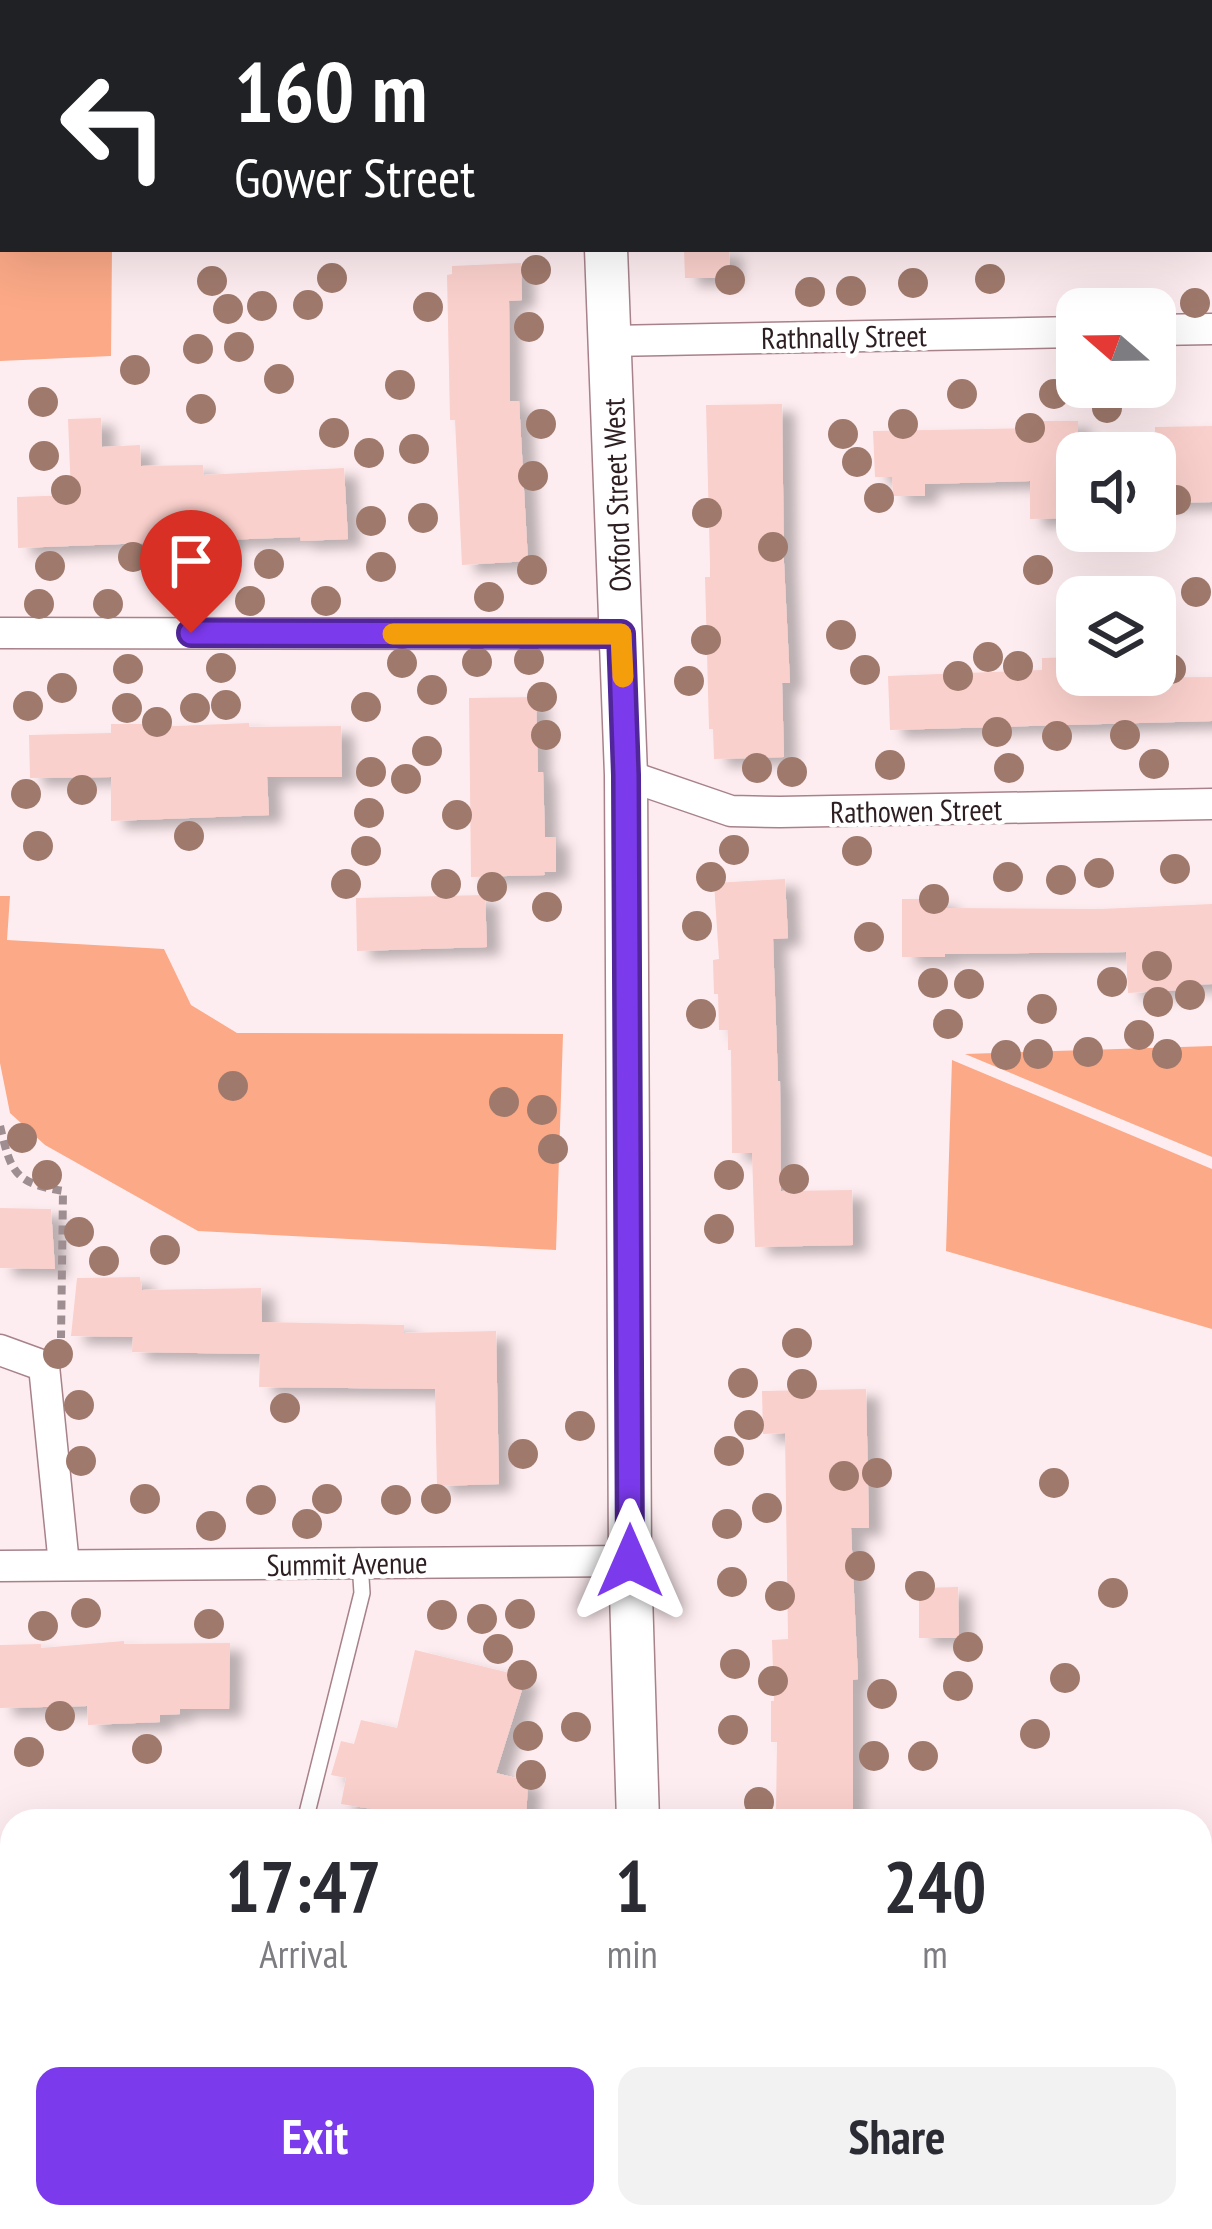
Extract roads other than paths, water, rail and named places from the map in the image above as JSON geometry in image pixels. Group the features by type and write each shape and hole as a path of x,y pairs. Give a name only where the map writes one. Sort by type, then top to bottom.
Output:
{"main road":[{"name":"Oxford Street West","path":"606,252 626,775 630,1561 638,1809"}],"street":[{"path":"1176,330 1212,329"},
{"name":"Rathnally Street","path":"611,341 1056,332"},
{"path":"0,633 621,634"},
{"name":"Rathowen Street","path":"626,775 731,811 1212,804"},
{"path":"0,1350 44,1366 64,1565"},
{"name":"Summit Avenue","path":"0,1566 630,1561"}],"lane":[{"path":"308,1809 362,1593 360,1563"}]}
